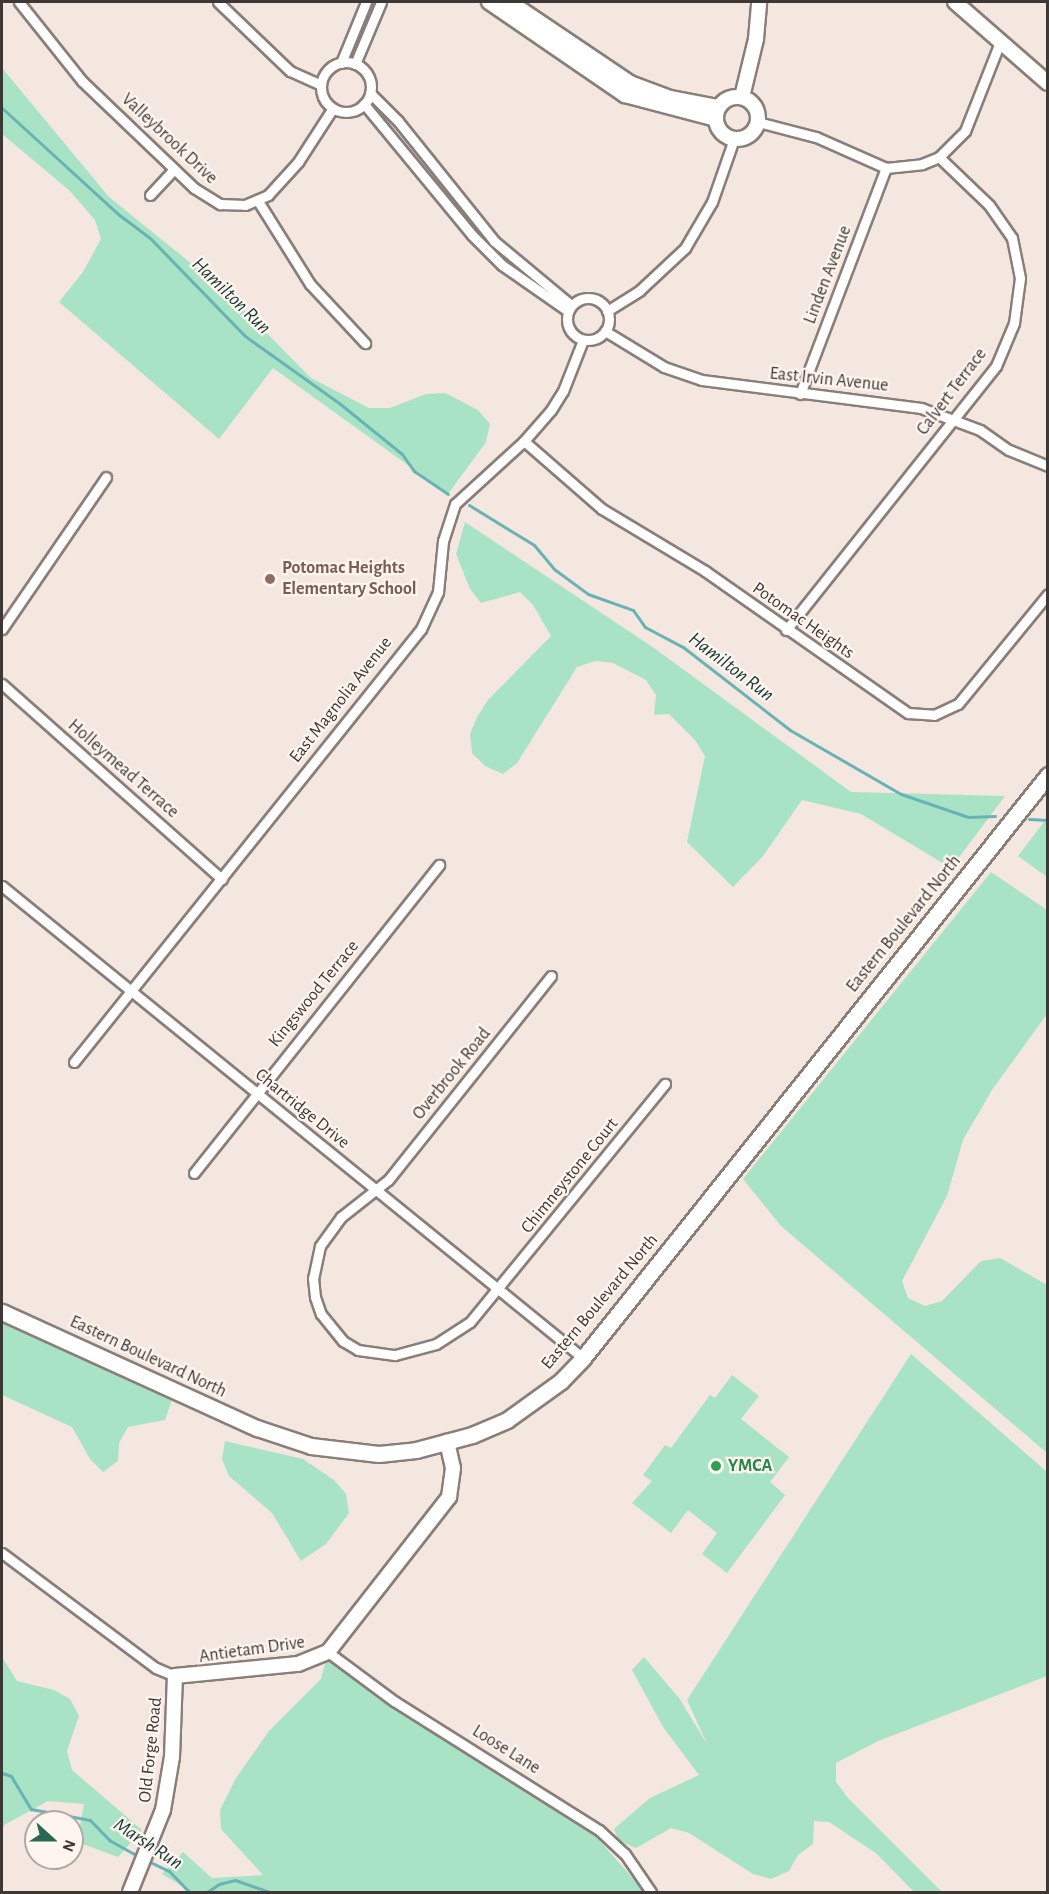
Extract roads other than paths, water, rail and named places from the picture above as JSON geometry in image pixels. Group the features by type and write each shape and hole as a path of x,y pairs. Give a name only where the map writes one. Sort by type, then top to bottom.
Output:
{"main road":[{"name":"Eastern Boulevard North","path":"2,1312 257,1428 311,1446 379,1454 447,1442 507,1420 545,1394 583,1358 1047,775"}],"street":[{"name":"Valleybrook Drive","path":"19,2 82,81 174,169 220,204 233,206 258,201"},
{"path":"218,2 290,71 321,85"},
{"path":"341,63 366,2"},
{"path":"355,64 381,2"},
{"path":"489,2 625,95 717,113"},
{"path":"510,2 630,84 717,113"},
{"path":"742,97 756,39 759,2"},
{"path":"955,2 1047,83"},
{"path":"758,122 816,138 886,168 922,164 939,157 965,130 1000,42"},
{"path":"341,63 355,64 369,77 370,93 364,104 344,112 333,108 326,102 321,85 327,70 341,63"},
{"path":"370,93 398,121 494,241 569,308"},
{"path":"742,97 755,106 758,122 750,135 734,139 718,128 717,113 724,100 742,97"},
{"path":"364,104 502,265 569,308"},
{"path":"333,108 298,162 278,186 258,201 310,284 365,343"},
{"path":"607,311 640,290 685,248 712,202 734,139"},
{"name":"Calvert Terrace","path":"786,630 996,366 1006,344 1020,278 1019,258 1004,222 939,157"},
{"name":"Linden Avenue","path":"800,394 886,168"},
{"path":"150,195 174,169"},
{"path":"569,308 591,298 607,311"},
{"path":"569,308 568,329 583,340 592,340 605,331 607,311"},
{"name":"East Irvin Avenue","path":"605,331 664,367 702,380 800,394 888,402 955,418 1047,466"},
{"name":"East Magnolia Avenue","path":"74,1062 421,629 438,592 443,541 455,504 524,441 563,391 583,340"},
{"name":"Potomac Heights","path":"524,441 602,509 705,571 786,630 908,713 934,715 946,712 968,694 1047,594"},
{"path":"2,629 106,477"},
{"name":"Holleymead Terrace","path":"2,684 222,879"},
{"name":"Kingswood Terrace","path":"194,1173 440,865"},
{"name":"Chartridge Drive","path":"2,886 57,934 132,990 583,1358"},
{"name":"Overbrook Road","path":"376,1190 551,976"},
{"name":"Chimneystone Court","path":"501,1290 665,1084"},
{"path":"376,1190 329,1231 315,1262 313,1278 321,1314 343,1341 376,1354 414,1352 455,1334 501,1290"},
{"name":"Antietam Drive","path":"2,1553 156,1668 175,1676 298,1664 328,1652 449,1497 453,1468 447,1442"},
{"name":"Loose Lane","path":"328,1652 394,1701 599,1830 625,1854 651,1893"},
{"name":"Old Forge Road","path":"130,1893 148,1853 168,1784 175,1676"}],"waterway":[{"name":"Hamilton Run","path":"2,108 118,214 150,238 245,336 339,403 402,454 414,471 448,494"},
{"name":"Hamilton Run","path":"469,505 534,545 554,569 588,594 633,610 645,627 683,647 790,730 901,794 968,817 995,816"},
{"name":"Hamilton Run","path":"1029,819 1048,820"},
{"name":"Marsh Run","path":"2,1773 11,1776 31,1809 90,1820 109,1840 140,1857"},
{"name":"Marsh Run","path":"146,1860 169,1871 189,1892"},
{"name":"Marsh Run","path":"207,1892 219,1884 235,1880 270,1892"}],"place":[{"name":"Potomac Heights Elementary School","path":"270,579"},
{"name":"YMCA","path":"716,1466"}]}
